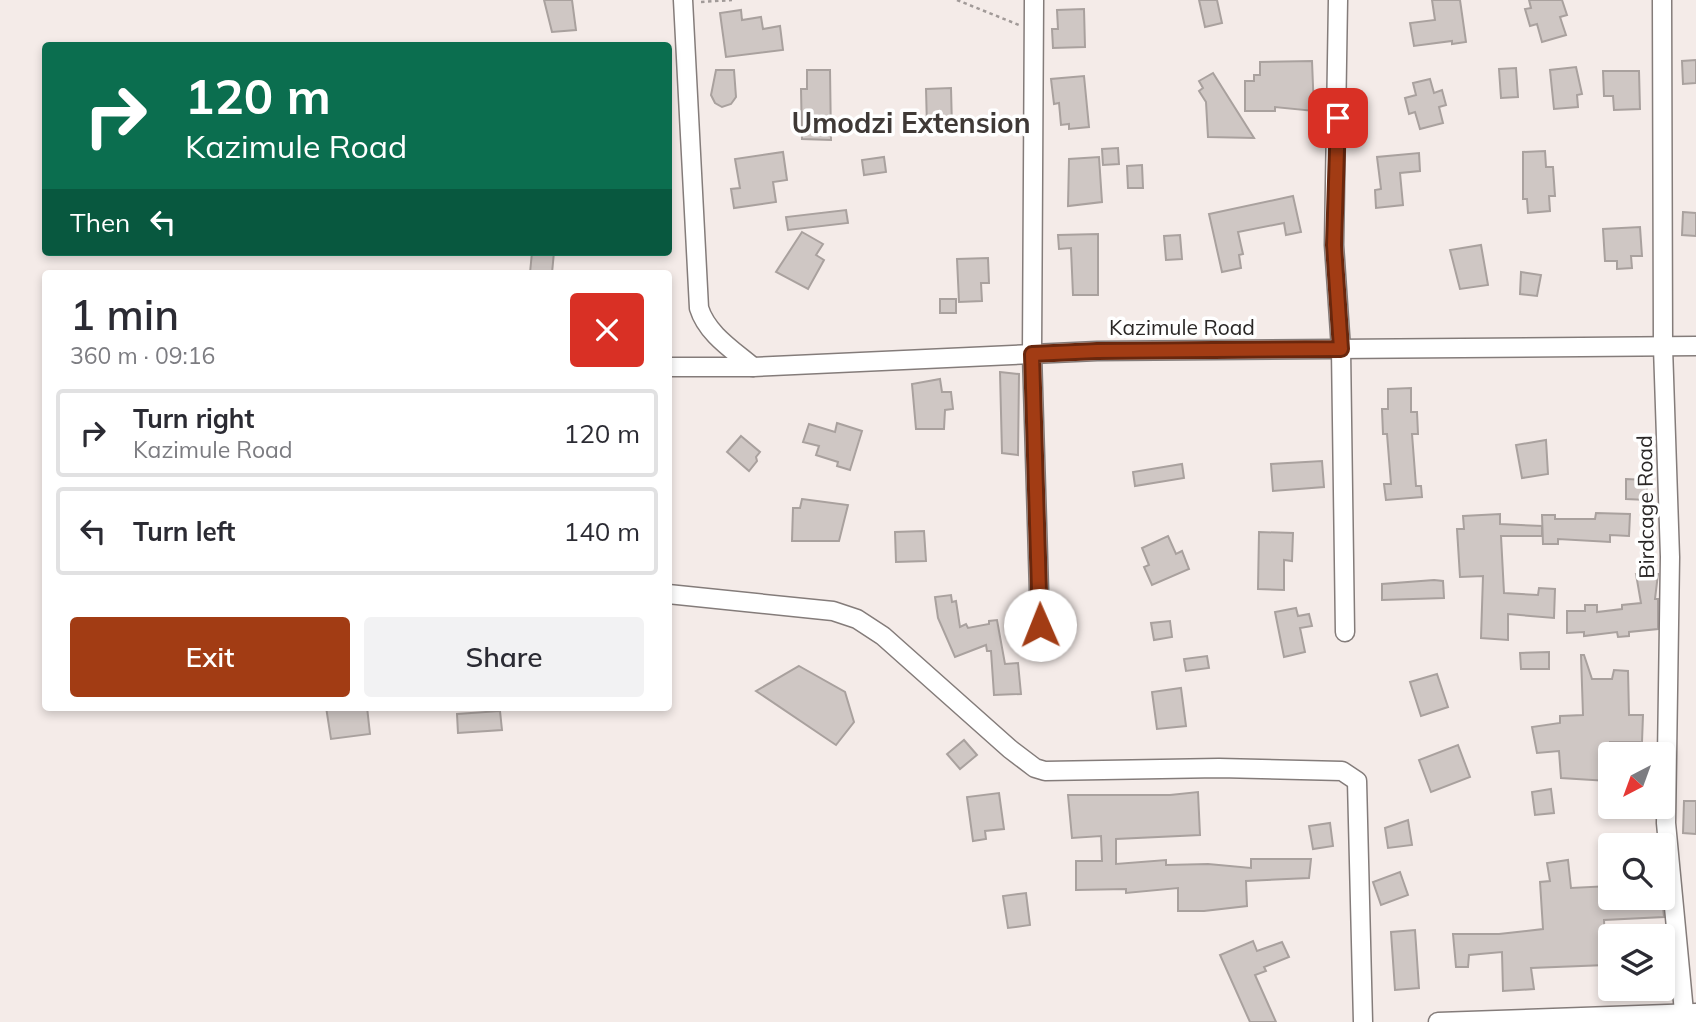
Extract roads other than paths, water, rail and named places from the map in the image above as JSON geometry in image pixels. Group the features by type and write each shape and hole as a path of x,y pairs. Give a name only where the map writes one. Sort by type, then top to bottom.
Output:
{"street":[{"path":"1034,0 1032,354 1040,625"},
{"path":"1338,0 1334,245 1341,349 1345,632"},
{"name":"Birdcage Road","path":"1662,0 1663,347 1670,557 1666,823 1690,1013"},
{"path":"683,1 699,308 703,320 714,333 753,367"},
{"name":"Kazimule Road","path":"672,367 753,367 1097,351 1696,345"},
{"path":"672,594 833,611 857,619 883,636 1010,749 1035,768 1045,771 1219,768 1342,771 1351,776 1357,781 1363,1022"},
{"path":"1438,1022 1623,1019 1690,1013"}],"district":[{"name":"Umodzi Extension","path":"911,122"}]}
